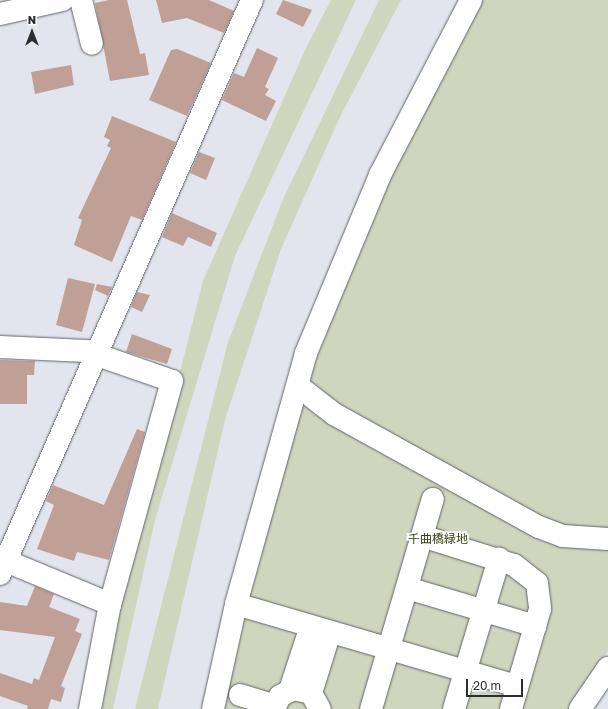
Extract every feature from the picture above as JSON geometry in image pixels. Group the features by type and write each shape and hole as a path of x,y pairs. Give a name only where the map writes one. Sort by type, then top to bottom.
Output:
{"street":[{"path":"0,14 62,0"},
{"path":"81,0 92,44"},
{"path":"110,604 3,568 95,355 252,0"},
{"path":"213,709 236,604 298,386 306,352 380,175 471,0"},
{"path":"0,348 86,351 172,381 110,604 90,709"},
{"path":"298,386 334,414 539,528 563,536 608,539"},
{"path":"371,709 433,499"},
{"path":"422,536 499,559 528,573 537,583 541,595 535,626 511,709"},
{"path":"454,709 499,559"},
{"path":"407,588 535,626"},
{"path":"236,604 517,686"},
{"path":"240,695 275,707 280,696 307,697 321,629"},
{"path":"580,709 608,668"}],"green space":[{"path":"331,0 356,0 235,256 155,520 113,709 95,709 203,281 305,50"},
{"path":"379,0 401,0 340,117 281,249 225,420 158,709 135,709 228,342 283,199"},
{"name":"千曲橋緑地","path":"478,0 608,0 608,651 570,709 220,709 315,348 364,228"}],"building":[{"path":"109,0 127,0 140,54 145,53 149,75 110,81 95,3"},
{"path":"156,0 209,0 234,11 224,33 187,18 162,23"},
{"path":"283,0 312,10 303,27 276,14"},
{"path":"257,48 278,58 265,87 269,89 265,95 276,101 266,121 222,100 234,73 244,77"},
{"path":"177,49 211,63 187,116 149,100 171,50"},
{"path":"71,65 74,85 35,94 31,72"},
{"path":"112,116 176,142 142,220 131,216 112,262 74,245 82,220 78,218 111,148 107,146 110,140 104,137"},
{"path":"199,152 215,158 206,180 190,173"},
{"path":"172,213 217,233 211,247 188,237 183,246 162,237"},
{"path":"68,278 95,284 82,332 56,325"},
{"path":"97,284 112,287 108,296 95,290"},
{"path":"137,292 150,295 142,312 131,307"},
{"path":"132,334 172,349 167,364 126,352"},
{"path":"0,360 35,361 34,375 27,375 27,404 0,404"},
{"path":"137,429 145,432 109,560 77,552 74,561 37,549 54,505 46,501 53,485 104,505"},
{"path":"35,586 54,594 49,607 80,619 75,631 82,634 61,686 65,688 61,702 51,699 48,709 27,709 28,706 0,696 0,673 32,684 34,678 39,680 55,637 0,630 0,602 27,606"}]}
